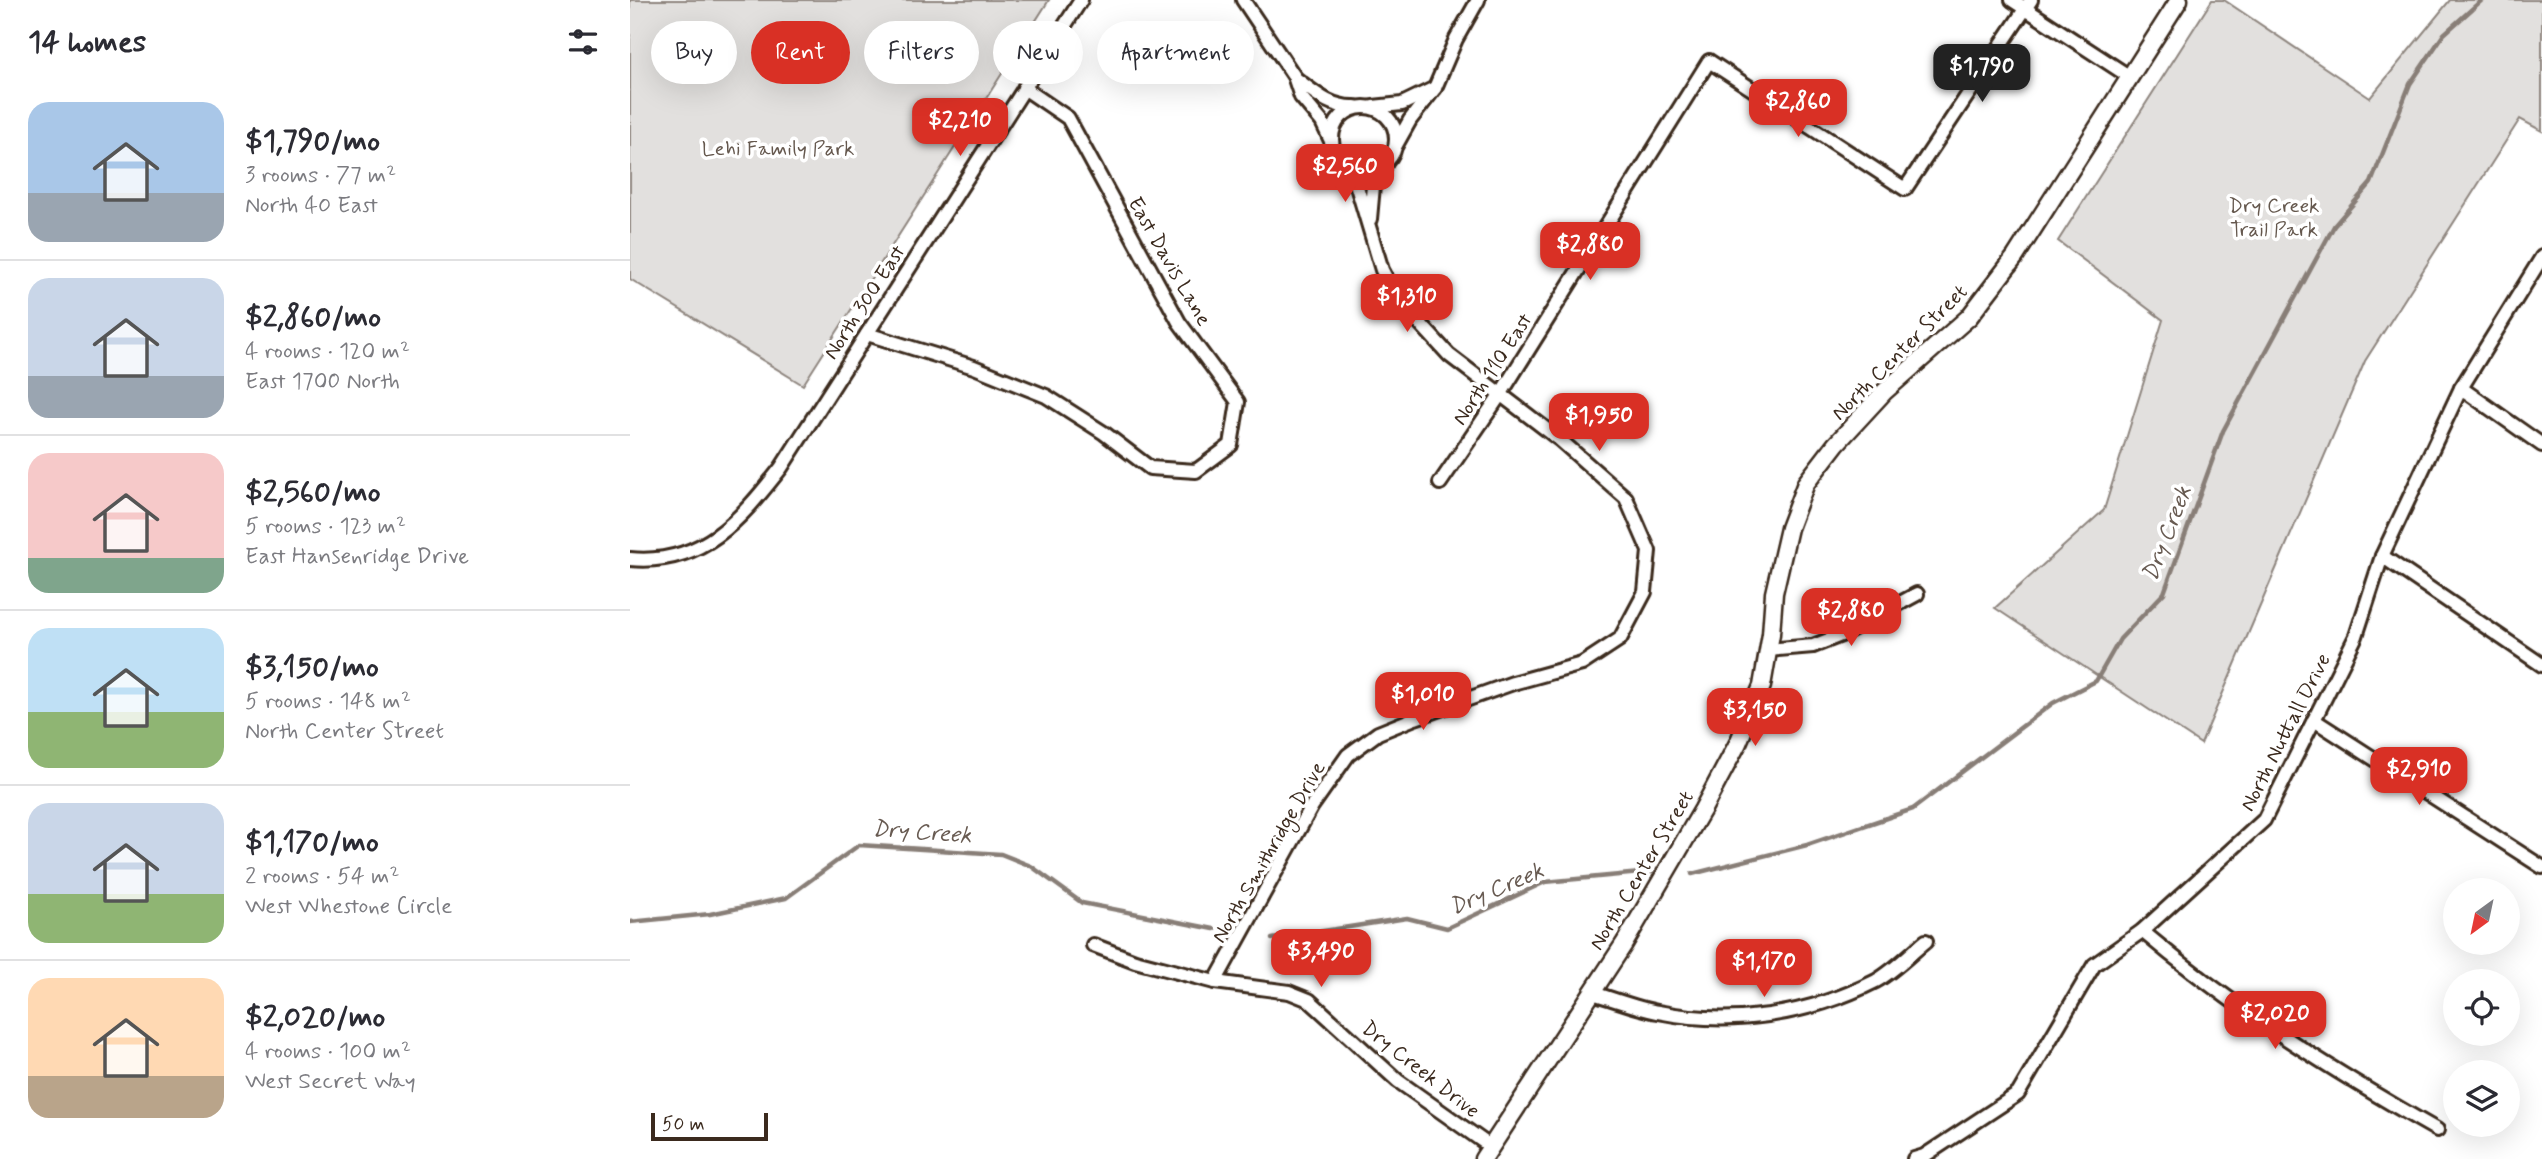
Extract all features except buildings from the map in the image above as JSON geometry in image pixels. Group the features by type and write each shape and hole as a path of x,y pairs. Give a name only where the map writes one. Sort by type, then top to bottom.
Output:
{"street":[{"name":"North 300 East","path":"630,559 667,560 690,554 718,536 752,504 781,468 1081,0"},
{"path":"1243,0 1294,76 1301,97 1322,122 1359,191 1382,270 1396,297 1449,355 1500,395"},
{"path":"1371,233 1369,209 1373,186 1410,120 1435,88 1456,39 1478,0"},
{"path":"2012,0 2028,4 2130,77"},
{"name":"North Center Street","path":"1487,1153 1592,993 1680,850 1738,743 1762,686 1769,650 1774,593 1789,528 1806,483 1836,444 1884,392 1969,317 2015,257 2179,0"},
{"name":"North 110 East","path":"1440,483 1500,395 1709,61 1905,189 2028,4"},
{"path":"1294,76 1321,98 1335,105 1366,107 1382,112 1392,123 1396,136 1394,149"},
{"name":"East Davis Lane","path":"867,334 974,367 1046,396 1104,433 1150,468 1196,471 1231,445 1238,402 1179,323 1068,118 1024,88"},
{"path":"1333,145 1333,131 1339,119 1349,110 1402,104 1435,88"},
{"path":"1343,163 1362,170 1376,169 1387,161"},
{"name":"North Nuttall Drive","path":"1921,1158 2018,1094 2094,965 2142,931 2264,820 2356,636 2382,556 2461,387 2542,257"},
{"path":"2461,387 2542,444"},
{"name":"North Smithridge Drive","path":"1215,982 1312,806 1348,755 1378,733 1513,683 1583,664 1620,639 1645,592 1649,551 1626,498 1559,439 1500,395"},
{"path":"2382,556 2542,665"},
{"path":"1769,650 1813,646 1841,635 1916,594"},
{"path":"2314,720 2542,867"},
{"path":"2142,931 2190,972 2297,1046 2437,1130"},
{"path":"1592,993 1657,1012 1683,1016 1709,1019 1760,1016 1812,1007 1878,980 1926,941"},
{"name":"Dry Creek Drive","path":"1093,945 1135,961 1215,982 1289,992 1309,1000 1398,1081 1487,1153"}],"green space":[{"name":"Lehi Family Park","path":"630,0 1049,0 1036,21 993,21 993,84 995,84 803,385 630,279"},
{"name":"Dry Creek Trail Park","path":"2212,0 2224,0 2370,98 2450,0 2542,0 2542,131 2520,119 2365,361 2201,744 1995,608 2104,510 2163,320 2058,241"}],"waterway":[{"name":"Dry Creek","path":"1692,874 1807,845 1913,809 2053,703 2096,681 2120,639 2164,593 2223,431 2334,226 2371,183 2410,84 2444,34 2482,0"},
{"name":"Dry Creek","path":"630,922 710,914 786,898 859,845 1001,854 1031,866 1082,903 1214,929"},
{"name":"Dry Creek","path":"1272,939 1407,918 1447,928 1545,882 1651,872"}]}
